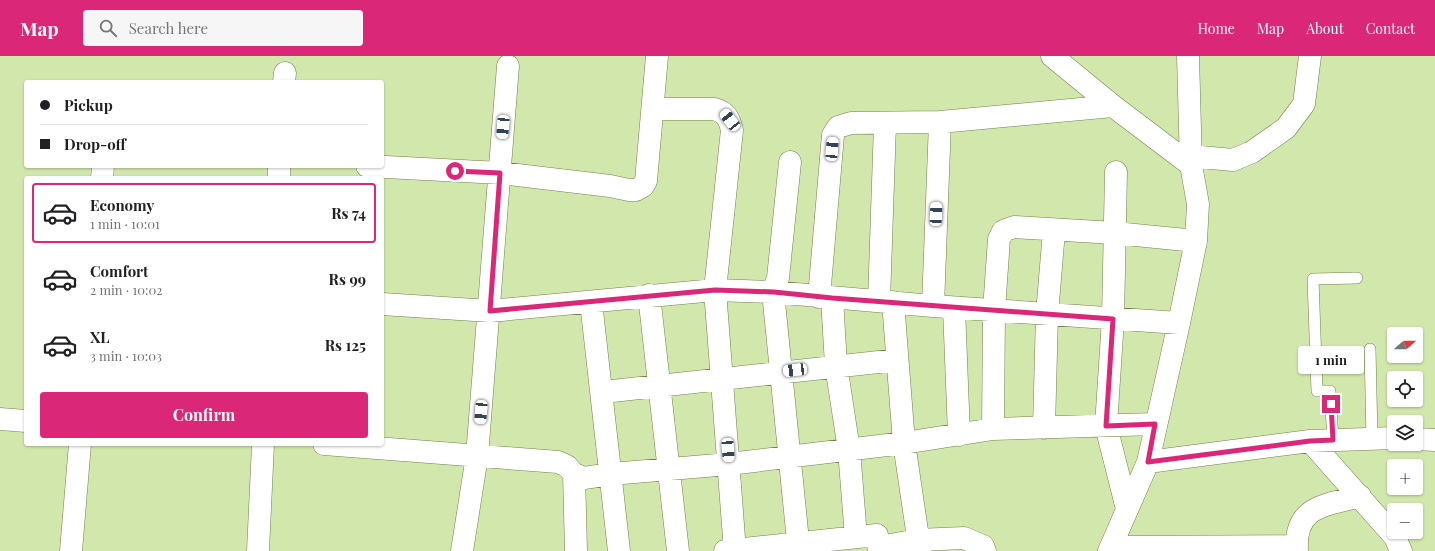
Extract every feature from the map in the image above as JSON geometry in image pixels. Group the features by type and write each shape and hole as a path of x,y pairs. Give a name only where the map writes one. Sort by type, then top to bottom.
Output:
{"street":[{"path":"384,167 500,173 636,190 643,186 646,181 654,109 657,56"},
{"path":"1052,56 1113,106 1191,160 1233,160 1252,152 1286,128 1304,104 1310,56"},
{"path":"1188,56 1191,160 1198,204 1196,241 1179,324 1155,424 1148,462 1110,549 1297,549 1300,522 1311,510 1360,496"},
{"path":"462,551 477,456 490,311 508,66"},
{"path":"856,537 849,450 826,298 833,135 838,127 851,122 885,124 940,122 1113,106"},
{"path":"654,109 714,109 723,112 730,120 732,130 715,290 729,464 732,551 799,547 856,537 877,535 879,549 919,546 964,538 983,546 985,551"},
{"path":"940,122 944,307 958,435"},
{"path":"885,124 886,302 897,360 904,443 919,546"},
{"path":"790,162 778,278 774,292 799,547"},
{"path":"1116,172 1113,319 1106,426 1127,509"},
{"path":"993,429 994,310 999,239 1003,230 1014,227 1115,233 1196,241"},
{"path":"1044,428 1047,314 1054,230"},
{"path":"384,304 490,311 715,290 774,292 826,298 1179,324"},
{"path":"649,295 661,386 678,551"},
{"path":"591,302 619,551"},
{"path":"602,392 836,365 897,360"},
{"path":"0,419 24,421"},
{"path":"350,446 558,462 567,466 574,474 584,478 611,474 729,464 849,450 993,429 1155,424"},
{"path":"1148,462 1310,441 1387,438"},
{"path":"1423,439 1435,440"},
{"path":"1310,441 1395,537 1401,551"},
{"path":"71,551 80,446"},
{"path":"258,551 263,446"},
{"path":"574,474 576,551"}],"lane":[{"path":"1333,440 1330,392 1317,391 1313,279 1357,278"},
{"path":"1370,349 1372,438"}],"route":[{"path":"455,171 500,173 490,311 715,290 774,292 832,298 1113,319 1106,401 1106,426 1155,424 1148,462 1310,441 1333,440 1331,404"}]}
